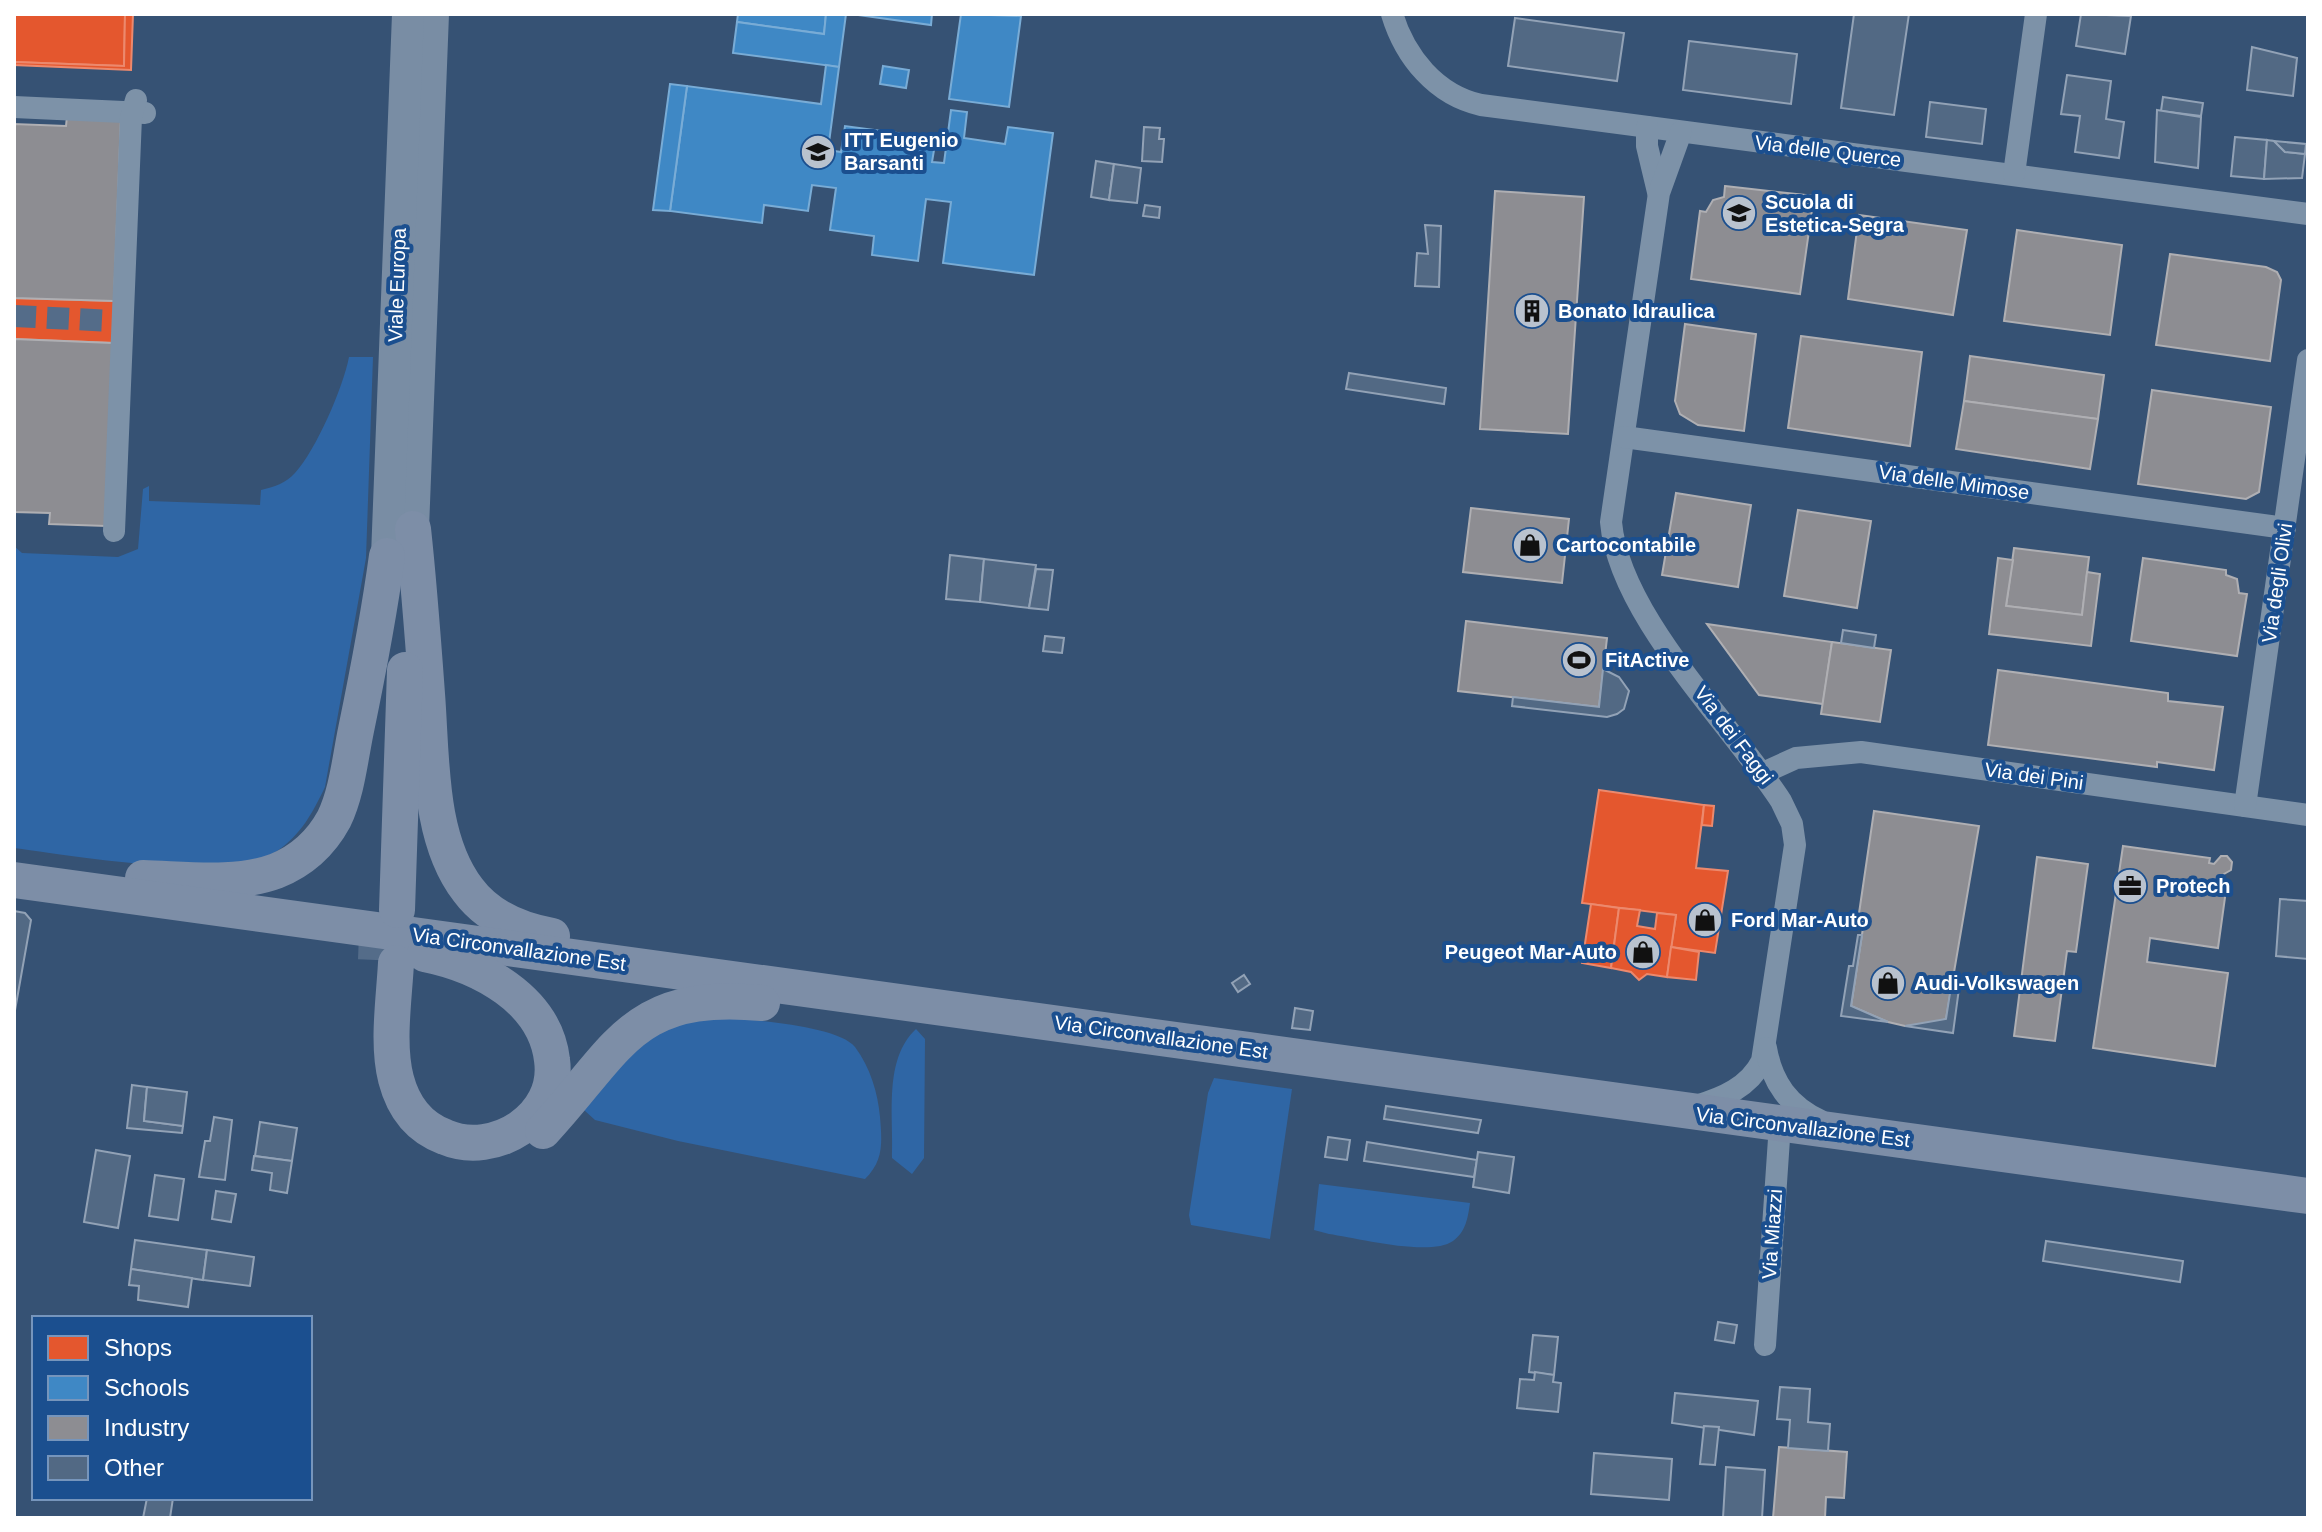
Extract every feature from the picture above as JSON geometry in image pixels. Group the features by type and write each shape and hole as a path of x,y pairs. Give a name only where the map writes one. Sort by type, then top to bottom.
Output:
{"main road":[{"path":"387,556 387,909 413,529"},
{"path":"413,529 439,812 451,861 475,899 499,918 532,932 689,957 847,995"},
{"path":"14,868 60,868 139,878 217,879 273,872 305,854 332,822 342,796 374,646 387,556"},
{"name":"Via Circonvallazione Est","path":"14,880 2308,1196"},
{"path":"146,899 236,925 453,960 477,970 531,1011 549,1046 553,1069 548,1091 537,1111 519,1129 497,1141 465,1144 429,1129 410,1111 399,1087 393,1060 386,962 374,1063 380,1097 391,1116 411,1139 435,1155 460,1162 496,1160 527,1146 559,1114 609,1050 632,1029 666,1010 724,1001 843,1012 907,1013 944,1008"}],"street":[{"name":"Viale Europa","path":"387,556 408,14"},
{"name":"Viale Europa","path":"413,529 433,14"},
{"name":"Via delle Querce","path":"1392,14 1414,59 1434,81 1461,99 1681,132 2308,214"},
{"path":"2014,174 2036,14"},
{"path":"14,107 139,108 114,531"},
{"name":"Via dei Faggi","path":"1647,127 1647,146 1658,185 1657,202 1611,522 1613,548 1635,603 1763,773 1792,824 1795,845 1766,1048 1759,1068 1745,1083 1719,1098 1680,1111"},
{"name":"Via dei Faggi","path":"1657,202 1681,132"},
{"name":"Via degli Olivi","path":"2245,806 2308,360"},
{"name":"Via delle Mimose","path":"1624,437 2285,528"},
{"name":"Via dei Pini","path":"1763,773 1796,758 1861,752 2308,815"},
{"name":"Via dei Faggi","path":"1766,1048 1773,1078 1786,1097 1803,1112 1848,1133"},
{"name":"Via Miazzi","path":"1765,1345 1780,1124"}],"shaded area":[{"path":"349,357 373,357 366,558 325,787 306,822 277,851 254,860 223,865 110,861 14,848 14,546 22,553 118,557 138,549 143,489 149,486 149,501 260,505 261,490 280,484 291,476 311,450 335,401"},
{"path":"699,1015 806,1027 827,1032 855,1047 872,1080 881,1126 879,1158 865,1179 678,1141 595,1120 584,1110 621,1050"},
{"path":"916,1029 925,1039 924,1158 912,1174 892,1158 892,1089 899,1056"},
{"path":"1214,1078 1292,1089 1270,1239 1191,1225 1189,1215 1208,1093"},
{"path":"1319,1184 1470,1203 1466,1224 1453,1241 1428,1247 1374,1242 1314,1230"}],"building: Shops":[{"path":"14,14 125,14 124,66 14,62"},
{"path":"125,14 133,14 131,70 14,65 14,62 124,66"},
{"path":"14,298 114,301 113,343 14,339"},
{"path":"1599,790 1704,805 1696,868 1728,871 1715,953 1671,947 1676,915 1582,903"},
{"path":"1704,805 1714,806 1712,826 1702,825"},
{"path":"1591,904 1619,908 1611,968 1582,963"},
{"path":"1619,908 1640,910 1637,926 1655,929 1657,913 1676,915 1667,977 1647,974 1639,980 1631,972 1611,968"},
{"path":"1671,947 1699,952 1696,980 1667,977"}],"building: Schools":[{"path":"738,14 826,14 824,34 737,22"},
{"path":"826,14 846,14 839,67 733,53 737,22 824,34"},
{"path":"851,14 932,14 931,25"},
{"path":"961,14 1021,16 1009,107 949,99"},
{"path":"826,65 839,67 828,150 841,152 845,126 936,138 932,162 944,163 951,110 967,112 964,138 1005,144 1008,127 1053,133 1034,275 943,263 951,202 926,199 918,261 872,255 874,236 830,230 836,188 812,185 808,211 764,205 762,223 670,211 687,86 821,104"},
{"path":"883,66 909,70 906,88 880,84"},
{"path":"670,84 687,86 670,211 653,210"}],"building: Industry":[{"path":"67,116 121,118 114,301 14,298 14,124 66,126"},
{"path":"1725,186 1814,196 1800,294 1691,279 1700,211 1706,212 1713,200 1724,197"},
{"name":"Bonato Idraulica","path":"1495,191 1584,197 1568,434 1480,429"},
{"path":"1859,215 1967,230 1953,315 1848,299"},
{"path":"2017,230 2122,245 2110,335 2004,321"},
{"path":"2170,254 2266,267 2277,272 2281,280 2270,361 2156,345"},
{"path":"1685,324 1756,334 1744,431 1698,425 1680,414 1675,401"},
{"path":"1801,336 1922,352 1910,446 1788,428"},
{"path":"14,339 113,343 106,526 49,524 50,513 14,512"},
{"path":"1970,356 2104,375 2098,419 1964,401"},
{"path":"2152,390 2271,407 2259,492 2246,499 2138,484"},
{"path":"1964,401 2098,419 2090,469 1956,449"},
{"path":"1676,493 1751,505 1738,587 1662,575"},
{"path":"1471,508 1569,519 1562,583 1463,572"},
{"path":"1798,510 1871,521 1857,608 1784,596"},
{"path":"2014,548 2089,557 2082,615 2006,606"},
{"path":"1998,558 2013,560 2006,606 2082,615 2087,572 2100,574 2091,646 1989,634"},
{"path":"2143,558 2226,570 2226,575 2237,579 2239,593 2247,594 2237,656 2131,641"},
{"path":"1466,621 1607,638 1599,707 1458,691"},
{"path":"1707,624 1832,642 1823,704 1759,695"},
{"path":"1832,642 1891,650 1880,722 1821,714"},
{"path":"1998,670 2168,693 2168,701 2223,707 2214,770 2157,762 2157,767 1988,745"},
{"path":"1874,811 1979,826 1946,1019 1932,1024 1905,1026 1851,1006 1863,928 1857,927"},
{"path":"2123,846 2210,858 2209,863 2214,864 2221,856 2227,856 2232,862 2231,870 2224,874 2223,883 2227,883 2218,948 2150,938 2147,962 2228,973 2215,1066 2093,1048"},
{"path":"2037,857 2088,864 2076,952 2067,951 2055,1041 2014,1036"},
{"path":"1779,1447 1847,1452 1844,1498 1826,1497 1825,1518 1773,1518"}],"building: Other":[{"path":"1854,14 1909,14 1894,115 1841,108"},
{"path":"2081,14 2131,16 2125,54 2076,46"},
{"path":"1515,18 1624,33 1617,81 1508,66"},
{"path":"1689,41 1797,54 1791,104 1683,90"},
{"path":"2252,47 2297,58 2293,96 2247,90"},
{"path":"2067,75 2111,81 2106,119 2124,122 2119,158 2075,152 2080,116 2061,114"},
{"path":"2163,97 2203,103 2201,116 2161,111"},
{"path":"1930,102 1986,109 1982,144 1926,137"},
{"path":"2157,110 2201,117 2198,168 2155,162"},
{"path":"1144,127 1160,128 1159,139 1164,139 1162,162 1142,161"},
{"path":"2235,137 2267,140 2264,179 2231,176"},
{"path":"2267,140 2274,141 2285,152 2305,154 2302,178 2264,179"},
{"path":"2274,141 2306,144 2305,154 2285,152"},
{"path":"1096,161 1114,164 1109,200 1091,197"},
{"path":"1114,164 1141,168 1137,203 1109,200"},
{"path":"1145,205 1160,207 1159,218 1143,216"},
{"path":"1425,225 1441,226 1439,287 1415,286 1417,253 1428,254"},
{"path":"1349,373 1446,388 1444,404 1346,389"},
{"path":"950,555 984,559 980,602 946,599"},
{"path":"984,559 1036,565 1029,608 980,602"},
{"path":"1036,569 1053,570 1048,610 1029,608"},
{"path":"1843,630 1876,635 1874,648 1841,643"},
{"path":"1045,636 1064,638 1062,653 1043,651"},
{"path":"1603,669 1619,677 1629,691 1624,709 1617,714 1607,717 1512,706 1513,697 1599,707"},
{"path":"2280,899 2308,901 2308,959 2276,956"},
{"path":"14,911 25,913 31,920 14,1016"},
{"path":"1858,935 1862,935 1851,1006 1888,1022 1841,1016 1849,966 1853,966"},
{"path":"1244,975 1250,984 1238,992 1232,983"},
{"path":"1952,980 1960,981 1953,1033 1905,1026 1946,1019"},
{"path":"1295,1008 1313,1011 1310,1030 1292,1028"},
{"path":"132,1085 147,1087 144,1121 183,1126 182,1133 127,1128"},
{"path":"147,1087 187,1092 183,1126 144,1121"},
{"path":"1386,1106 1481,1120 1478,1133 1384,1119"},
{"path":"214,1117 232,1120 225,1180 199,1177 205,1141 210,1141"},
{"path":"260,1122 297,1128 292,1161 255,1156"},
{"path":"1328,1137 1350,1140 1347,1160 1325,1157"},
{"path":"1367,1142 1477,1160 1474,1177 1364,1161"},
{"path":"96,1150 130,1156 118,1228 84,1222"},
{"path":"1478,1152 1514,1157 1509,1193 1473,1187"},
{"path":"254,1156 292,1161 287,1193 270,1190 272,1173 252,1170"},
{"path":"155,1175 184,1179 178,1220 149,1216"},
{"path":"216,1191 236,1194 231,1222 212,1219"},
{"path":"135,1240 207,1250 203,1280 131,1269"},
{"path":"2046,1241 2183,1261 2180,1282 2043,1261"},
{"path":"207,1250 254,1257 250,1286 203,1280"},
{"path":"131,1269 192,1278 188,1307 138,1300 139,1286 129,1285"},
{"path":"1718,1322 1737,1325 1734,1343 1715,1340"},
{"path":"1533,1335 1558,1337 1554,1375 1529,1372"},
{"path":"1535,1372 1554,1375 1553,1382 1561,1383 1558,1412 1517,1408 1520,1379 1534,1380"},
{"path":"1780,1387 1810,1389 1808,1422 1830,1424 1828,1451 1788,1448 1790,1420 1777,1419"},
{"path":"1675,1393 1758,1401 1754,1435 1672,1423"},
{"path":"1704,1426 1719,1427 1715,1465 1700,1464"},
{"path":"1594,1453 1672,1459 1669,1500 1591,1494"},
{"path":"1726,1467 1765,1470 1762,1518 1723,1518"},
{"path":"147,1500 173,1500 170,1518 143,1518"}],"tunnel":[{"path":"14,316 113,321"},
{"path":"376,960 378,907"}],"place":[{"name":"ITT Eugenio Barsanti","path":"818,152"},
{"name":"Scuola di Estetica-Segra","path":"1739,213"},
{"name":"Bonato Idraulica","path":"1532,311"},
{"name":"Cartocontabile","path":"1530,545"},
{"name":"FitActive","path":"1579,660"},
{"name":"Protech","path":"2130,886"},
{"name":"Ford Mar-Auto","path":"1705,920"},
{"name":"Peugeot Mar-Auto","path":"1643,952"},
{"name":"Audi-Volkswagen","path":"1888,983"}]}
